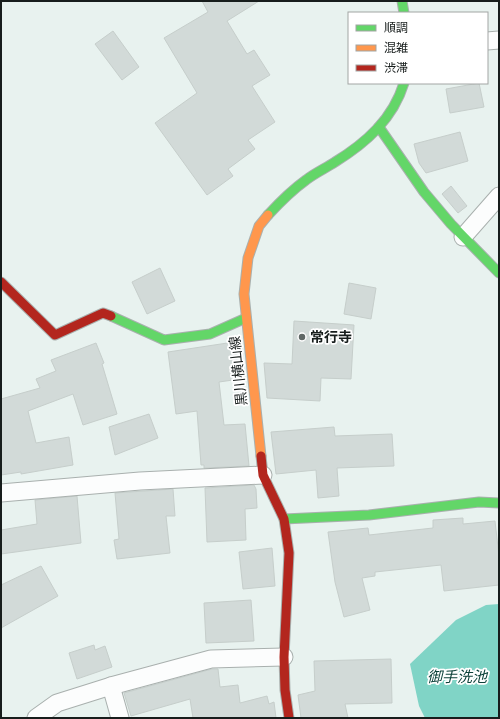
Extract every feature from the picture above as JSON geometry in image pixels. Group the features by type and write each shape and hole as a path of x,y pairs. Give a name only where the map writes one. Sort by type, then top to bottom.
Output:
{"main road":[{"path":"402,1 404,12"},
{"name":"黒川横山線","path":"289,718 285,690 284,657 289,553 284,518 263,475 244,294 248,258 259,226 284,197 307,179 336,162 362,143 378,128 391,112 400,96 404,84"},
{"path":"378,128 381,130 424,192 463,237 499,273"},
{"path":"1,282 55,335 103,314 130,324 164,340 210,334 246,318"},
{"path":"284,518 369,515 479,502 499,503"}],"street":[{"path":"488,41 499,40"},
{"path":"463,237 499,196"},
{"path":"1,493 140,481 263,475"},
{"path":"36,718 57,703 111,686 211,659 284,657"},
{"path":"111,686 120,718"}],"water":[{"name":"御手洗池","path":"499,604 499,718 425,718 419,706 410,664 456,620 486,605"}],"building":[{"path":"202,1 259,1 227,21 247,54 254,50 270,75 252,86 275,122 248,140 255,149 228,169 233,176 207,195 155,123 197,93 164,38 208,12"},
{"path":"113,31 139,67 122,80 95,44"},
{"path":"479,84 484,107 450,113 446,89"},
{"path":"460,132 468,161 426,173 419,163 414,144"},
{"path":"451,186 467,206 458,213 442,194"},
{"path":"160,268 175,301 147,314 132,282"},
{"path":"349,283 376,288 371,319 344,314"},
{"path":"294,321 354,325 351,379 321,378 320,401 267,398 264,363 292,364"},
{"path":"234,342 240,379 219,382 224,425 245,424 249,466 204,468 204,465 201,465 197,411 176,414 168,352"},
{"path":"96,343 104,363 102,364 117,414 83,425 73,394 28,411 36,443 69,437 73,465 21,474 21,472 1,475 1,399 40,388 36,379 56,371 51,360"},
{"path":"149,414 158,438 115,455 109,427"},
{"path":"334,427 335,436 392,434 394,466 337,468 339,496 318,498 316,470 276,474 271,432"},
{"path":"254,485 256,489 257,508 245,509 246,540 207,542 205,488"},
{"path":"173,489 175,516 166,516 170,553 117,559 114,540 119,539 115,493"},
{"path":"77,496 81,543 1,554 1,530 37,524 35,500"},
{"path":"463,518 463,524 495,521 499,556 499,585 444,591 441,565 375,572 375,576 362,578 370,610 344,617 335,582 328,532 368,528 369,535 433,528 433,520"},
{"path":"272,548 275,586 243,589 239,552"},
{"path":"41,566 58,596 1,628 1,585"},
{"path":"251,600 254,641 206,643 204,603"},
{"path":"94,645 95,650 105,646 112,667 77,679 69,653"},
{"path":"391,659 392,703 345,704 348,718 301,718 298,695 315,691 314,661"},
{"path":"212,669 218,669 220,687 238,685 240,703 267,696 269,704 274,702 276,718 193,718 190,699 131,716 124,693"}],"traffic: fast":[{"path":"402,1 404,12"},
{"path":"268,215 286,196 301,184 346,155 368,138 386,119 393,108 404,84"},
{"path":"378,128 381,130 424,192 451,224 499,273"},
{"path":"111,316 164,340 210,334 246,318"},
{"path":"284,519 369,515 479,502 499,503"}],"traffic: slow":[{"path":"261,456 244,294 248,258 259,226 268,215"}],"traffic: jam":[{"path":"1,282 55,335 103,313 111,316"},
{"path":"261,456 263,475 284,519 289,553 284,657 285,690 289,718"}],"place":[{"name":"常行寺","path":"302,337"}]}
